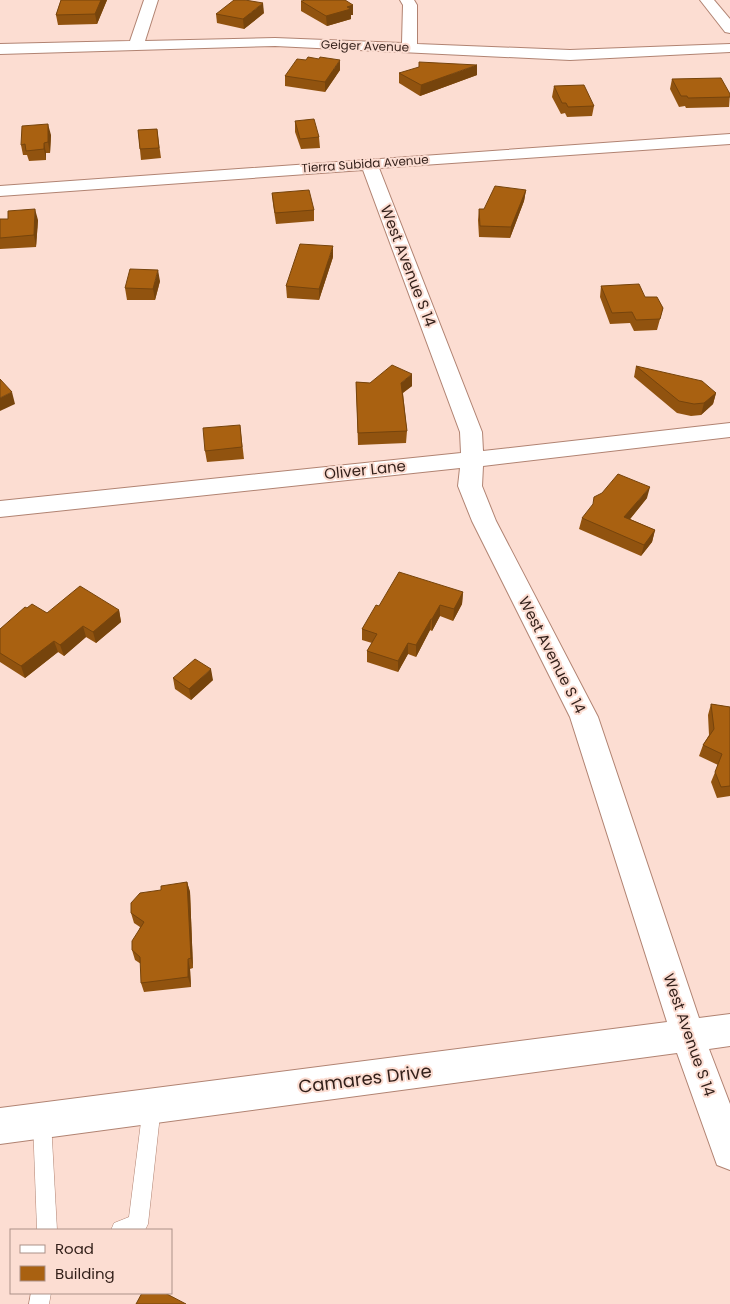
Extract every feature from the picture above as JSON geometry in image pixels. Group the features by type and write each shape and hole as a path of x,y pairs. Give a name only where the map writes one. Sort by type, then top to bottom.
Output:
{"street":[{"path":"136,45 151,0"},
{"path":"407,0 410,5 409,47"},
{"path":"707,0 730,29"},
{"name":"Geiger Avenue","path":"0,49 275,42 570,55 730,48"},
{"name":"Tierra Subida Avenue","path":"0,191 730,139"},
{"name":"West Avenue S 14","path":"369,164 471,432 470,486 484,521 584,717 688,1036 730,1152"},
{"name":"Oliver Lane","path":"0,509 730,430"},
{"name":"Camares Drive","path":"0,1126 730,1030"}],"lane":[{"path":"125,1229 138,1224 152,1106"},
{"path":"42,1121 47,1229"}],"building":[{"path":"61,0 101,0 95,14 56,15"},
{"path":"234,0 263,3 243,19 216,14"},
{"path":"345,0 353,5 347,7 351,9 326,16 301,1"},
{"path":"308,57 340,60 325,82 285,76 297,59 306,60"},
{"path":"419,62 477,65 421,85 399,73 419,67"},
{"path":"721,78 730,97 688,98 687,96 681,96 672,79"},
{"path":"584,85 594,106 568,107 566,103 562,103 554,86"},
{"path":"314,119 319,137 300,139 295,121"},
{"path":"48,124 48,142 44,143 44,149 26,151 25,144 21,145 22,126"},
{"path":"157,129 159,148 140,149 138,130"},
{"path":"495,186 526,190 511,227 480,226 479,209 484,209"},
{"path":"309,190 314,210 275,213 272,193"},
{"path":"35,209 34,235 0,238 0,219 8,219 8,211"},
{"path":"300,244 333,246 319,289 286,286"},
{"path":"130,269 158,270 153,289 125,288"},
{"path":"639,284 645,297 657,297 663,308 660,319 636,320 632,312 612,313 601,286"},
{"path":"392,365 412,374 401,383 407,431 358,433 356,382 370,383"},
{"path":"636,366 702,381 716,393 704,403 694,404 679,401"},
{"path":"0,379 12,392 0,398"},
{"path":"240,425 242,447 205,451 203,428"},
{"path":"618,474 650,487 624,517 655,530 644,545 582,518 593,504 594,497 602,493"},
{"path":"399,572 463,592 454,609 440,605 416,645 408,643 398,661 367,651 377,634 362,629 376,605 379,606"},
{"path":"80,586 119,610 93,632 83,626 60,645 54,641 21,666 0,653 0,629 25,607 27,608 32,604 47,613"},
{"path":"195,659 211,669 189,689 173,678"},
{"path":"711,704 730,707 730,786 721,787 715,772 722,754 703,745 714,729"},
{"path":"187,882 191,958 188,959 188,977 141,983 140,957 132,950 132,941 144,922 131,913 131,903 140,893 161,890 161,886"},
{"path":"141,1294 167,1294 186,1304 136,1304"}]}
